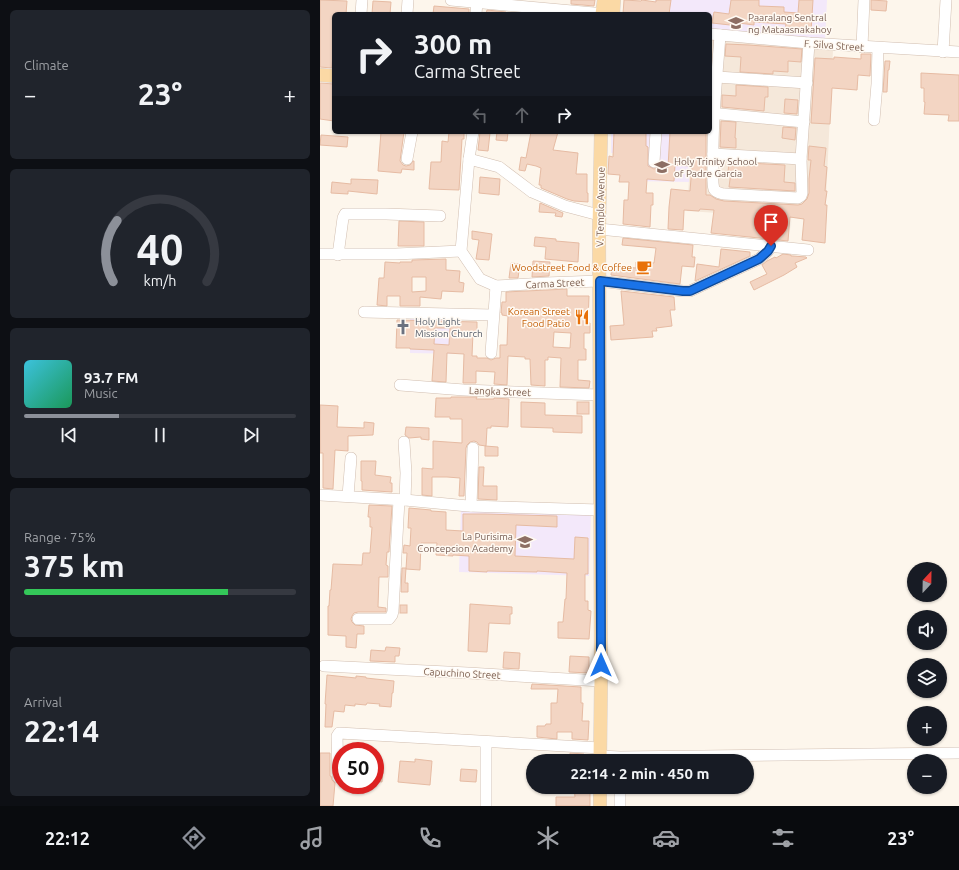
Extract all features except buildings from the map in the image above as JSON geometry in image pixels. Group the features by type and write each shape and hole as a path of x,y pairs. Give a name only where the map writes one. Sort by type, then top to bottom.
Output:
{"main road":[{"path":"603,12 604,0"},
{"path":"613,12 614,0"},
{"path":"320,75 332,76"},
{"name":"V. Templo Avenue","path":"600,754 599,229 601,134"},
{"path":"600,794 600,806"}],"street":[{"path":"361,12 362,0"},
{"path":"407,12 408,0"},
{"path":"451,0 582,12"},
{"path":"862,47 864,0"},
{"path":"943,52 946,0"},
{"path":"476,12 477,2"},
{"path":"715,35 717,77 712,114 713,187 717,193 800,198 802,194 801,159 809,43"},
{"name":"F. Silva Street","path":"715,35 862,47 959,52"},
{"path":"874,120 878,48"},
{"path":"717,77 807,83"},
{"path":"712,114 804,122"},
{"path":"407,159 412,134"},
{"path":"473,134 461,251 480,279 496,286 491,353"},
{"path":"654,162 656,134"},
{"path":"713,154 801,159"},
{"path":"469,159 499,167 532,192 565,206 600,215"},
{"path":"338,255 343,218 345,214 440,216"},
{"path":"599,229 808,250"},
{"name":"Carma Street","path":"496,286 600,281 690,291 759,259 771,246"},
{"path":"320,254 396,254 461,251"},
{"path":"364,312 493,315"},
{"name":"Langka Street","path":"400,385 464,390 599,395"},
{"path":"358,619 389,619 392,615 402,500 406,473 404,442"},
{"path":"471,506 473,448"},
{"path":"348,496 351,458"},
{"path":"320,495 471,506 600,510"},
{"name":"Capuchino Street","path":"324,666 601,681"},
{"path":"337,742 337,736 340,733 486,742 591,754"},
{"path":"486,742 486,806"},
{"path":"754,757 959,753"},
{"path":"620,794 620,806"}],"shaded area":[{"path":"655,0 827,0 825,42 712,32 712,12 653,12"},
{"path":"712,39 833,50 825,220 687,211 692,134 712,134"},
{"name":"Holy Trinity School of Padre Garcia","path":"611,134 692,134 689,182 633,181 635,153 611,153"},
{"path":"410,317 462,318 461,354 410,353"},
{"name":"La Purisima Concepcion Academy","path":"461,509 591,512 589,576 459,572"}],"place":[{"name":"Paaralang Sentral ng Mataasnakahoy","path":"736,23"},
{"name":"Holy Trinity School of Padre Garcia","path":"662,167"},
{"name":"Woodstreet Food & Coffee","path":"644,267"},
{"name":"Korean Street Food Patio","path":"582,317"},
{"name":"Holy Light Mission Church","path":"403,327"},
{"name":"La Purisima Concepcion Academy","path":"525,542"}],"route":[{"path":"601,665 599,371 600,281 690,291 759,259 771,246"}]}
